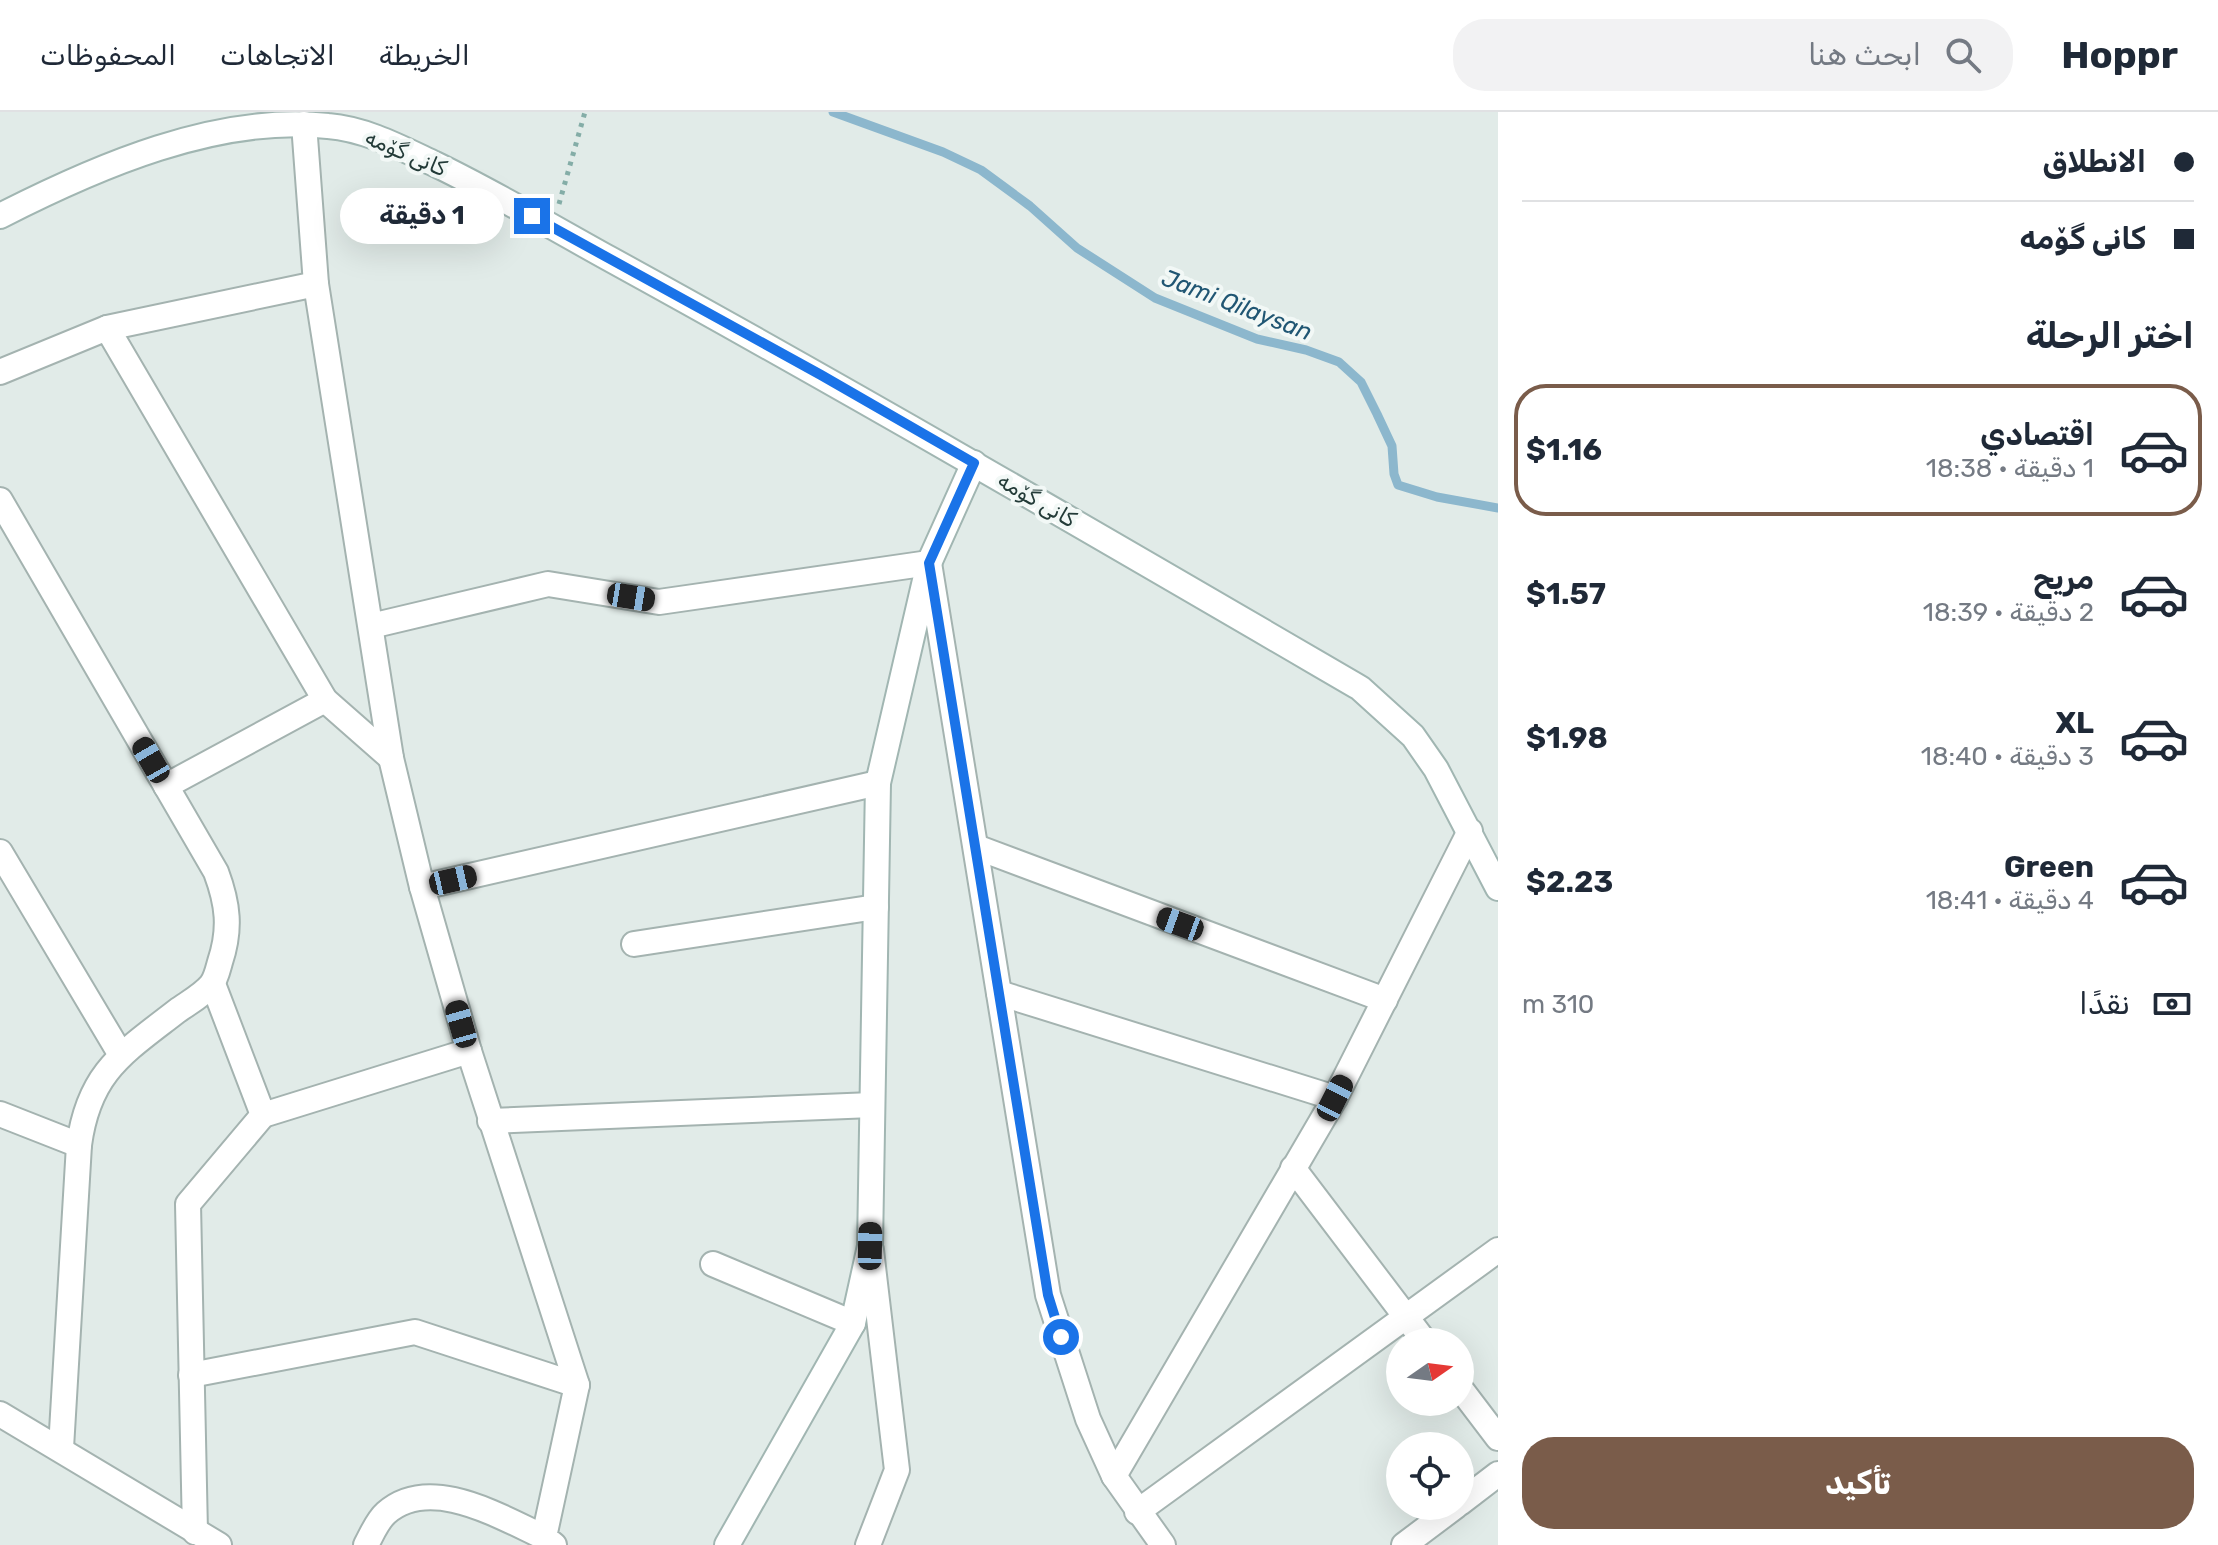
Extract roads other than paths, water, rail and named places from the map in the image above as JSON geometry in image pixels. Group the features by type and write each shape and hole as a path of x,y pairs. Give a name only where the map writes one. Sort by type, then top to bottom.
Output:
{"street":[{"path":"304,124 316,284 391,758 422,887 469,1051 577,1385 549,1541 469,1506 435,1497 418,1497 395,1506 383,1516 366,1545"},
{"name":"کانی گۆمە","path":"0,216 91,174 160,147 256,127 331,126 398,146 468,180 821,375 1360,688 1413,736 1436,769 1498,888"},
{"path":"0,372 107,328 316,284"},
{"path":"107,328 325,700 391,758"},
{"path":"868,1545 897,1470 870,1246 878,783 929,563 974,463"},
{"path":"0,500 216,872 225,900 229,930 213,984 121,1055 86,1105 79,1145 61,1448"},
{"path":"371,626 548,584 659,602 929,563"},
{"path":"929,563 1048,1295 1088,1419 1114,1476 1163,1545"},
{"path":"166,786 325,700"},
{"path":"422,887 878,783"},
{"path":"1114,1476 1335,1098 1470,831"},
{"path":"976,847 1385,1000"},
{"path":"0,852 121,1055"},
{"path":"634,944 876,907"},
{"path":"213,984 263,1115"},
{"path":"999,993 1335,1098"},
{"path":"195,1532 188,1204 263,1115 469,1051"},
{"path":"490,1121 872,1105"},
{"path":"0,1114 79,1145"},
{"path":"1293,1168 1414,1328"},
{"path":"727,1545 853,1323 870,1246"},
{"path":"1137,1512 1498,1250"},
{"path":"713,1264 853,1323"},
{"path":"191,1375 415,1332 577,1385"},
{"path":"1474,1406 1498,1438"},
{"path":"0,1414 219,1545"},
{"path":"1474,1492 1498,1474"},
{"path":"1404,1545 1437,1520"}],"waterway":[{"name":"Jami Qilaysan","path":"833,112 943,152 981,170 1030,206 1077,248 1155,298 1257,339 1306,350 1339,362 1361,382 1377,414 1392,446 1398,485 1437,497 1498,508"}]}
